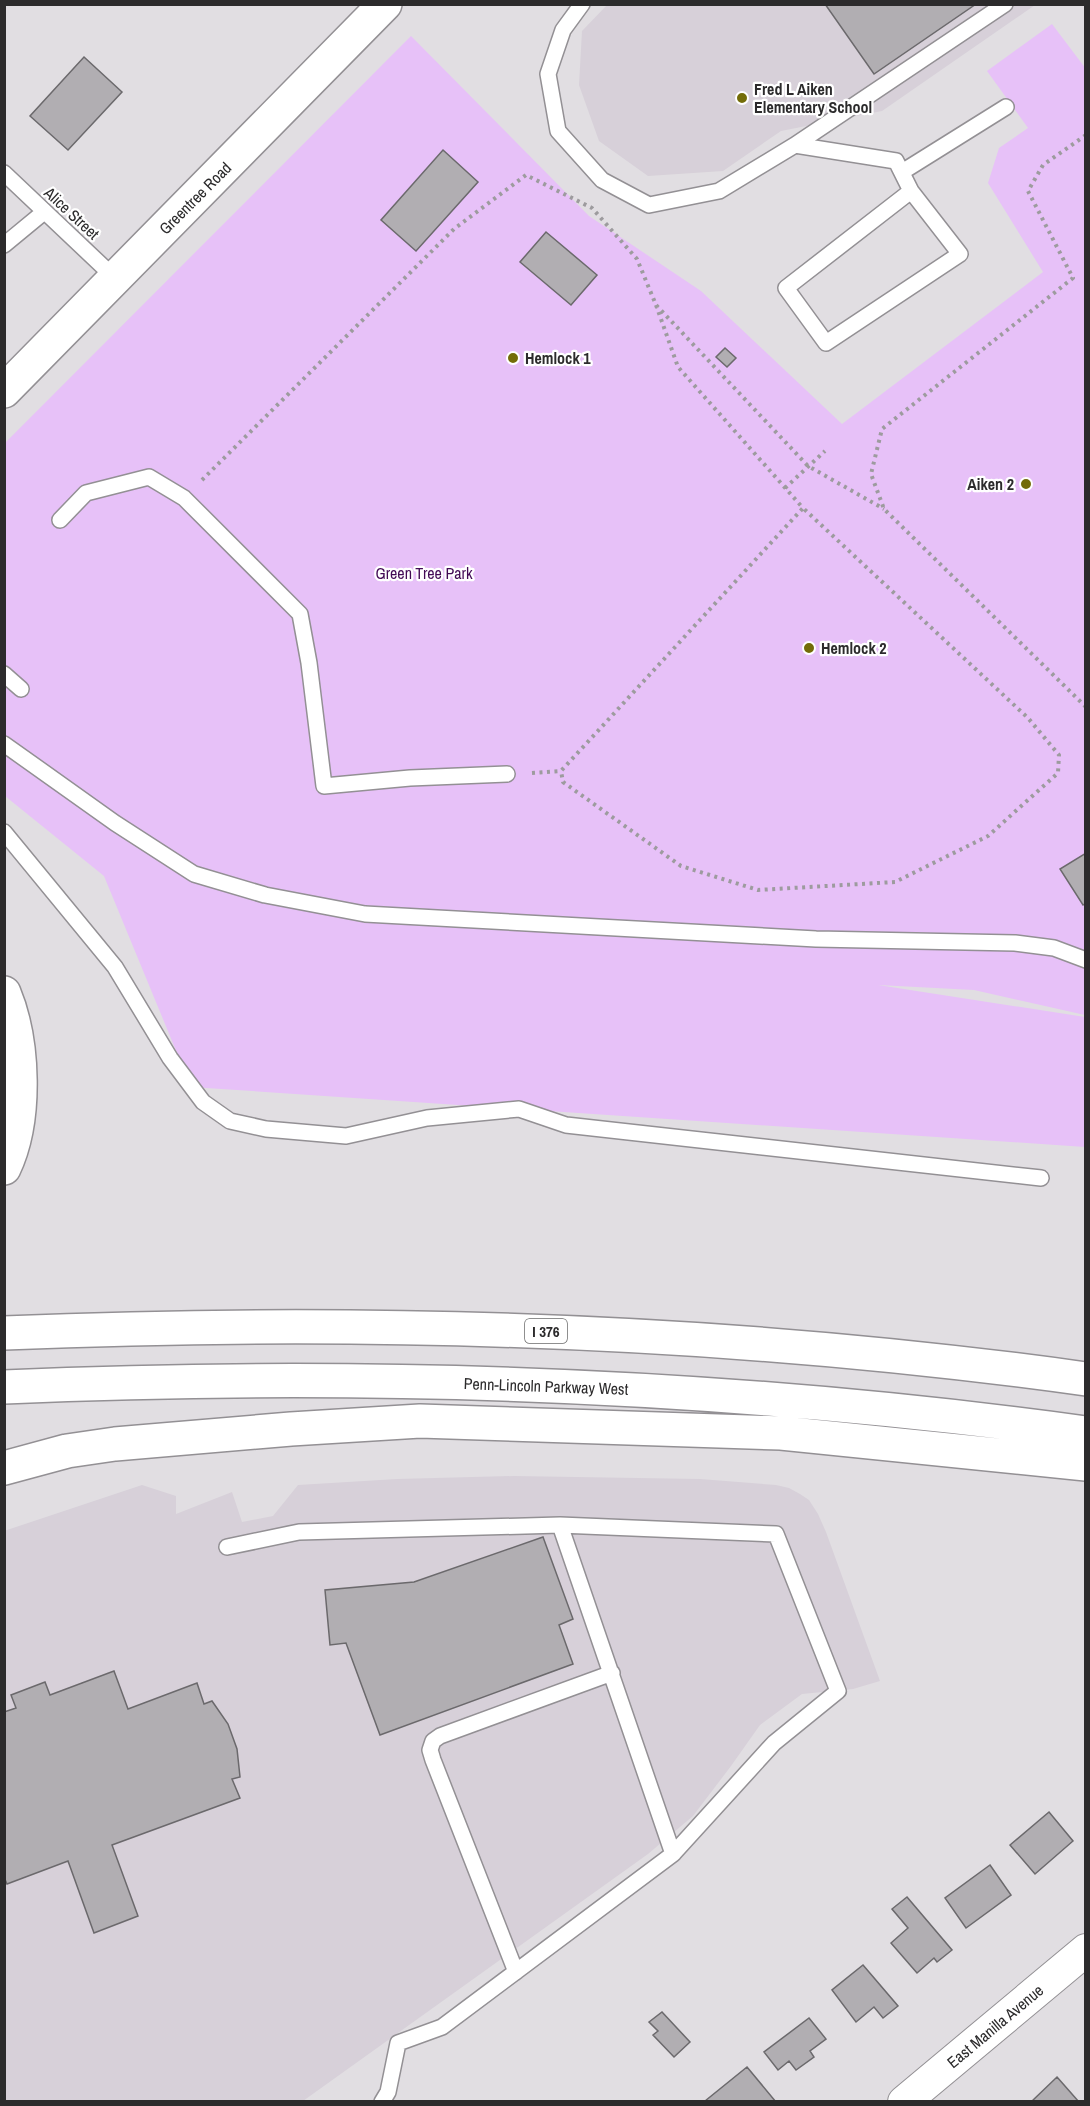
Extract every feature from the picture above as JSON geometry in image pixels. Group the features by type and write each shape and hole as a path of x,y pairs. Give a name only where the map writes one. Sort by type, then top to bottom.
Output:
{"main road":[{"name":"Greentree Road","path":"4,391 385,4"},
{"path":"4,993 16,1040 20,1095 17,1126 4,1167"},
{"name":"I 376","path":"4,1333 229,1327 548,1331 866,1354 1086,1379"},
{"name":"Penn-Lincoln Parkway West","path":"4,1387 229,1380 546,1384 860,1407 1086,1433"},
{"path":"4,1468 67,1451 115,1444 420,1421 781,1433 1086,1464"}],"street":[{"name":"East Manilla Avenue","path":"904,2102 1086,1950"}],"lane":[{"path":"582,4 563,30 548,74 558,131 602,180 649,205 719,191 795,145 1005,4"},
{"path":"902,172 1006,107"},
{"path":"795,145 896,161 911,191 960,254 826,343 786,288 911,191"},
{"name":"Alice Street","path":"4,173 115,278"},
{"path":"4,245 44,212"},
{"path":"60,520 86,493 149,477 184,498 300,614 309,663 324,786 410,778 507,774"},
{"path":"4,675 21,689"},
{"path":"4,744 115,823 194,874 265,895 364,914 816,939 1015,943 1054,948 1086,960"},
{"path":"4,832 115,967 170,1058 202,1102 230,1121 266,1129 346,1136 427,1118 519,1109 566,1125 1041,1178"},
{"path":"561,1525 673,1854"},
{"path":"227,1547 299,1533 561,1525 776,1534 838,1691 774,1743 673,1854 442,2027 398,2043 388,2092 382,2102"},
{"path":"516,1972 430,1750 433,1741 440,1736 612,1673"}],"path":[{"path":"884,509 871,474 882,429 1072,278 1028,191 1043,165 1086,135"},
{"path":"184,498 454,229 526,175 592,208 637,259 678,367 803,508 1028,718 1059,755 1058,773 988,836 895,882 758,890 681,866 563,782 561,771 803,508"},
{"path":"656,305 808,466 884,509 1086,708"},
{"path":"785,488 825,451"}],"shaded area":[{"name":"Fred L Aiken Elementary School","path":"607,5 1035,5 882,111 781,131 723,171 648,176 599,141 579,85 582,31"},
{"path":"514,1476 700,1479 776,1485 800,1494 809,1500 826,1532 880,1681 853,1689 802,1694 760,1725 693,1816 648,1854 303,2101 5,2101 4,1531 142,1485 176,1496 176,1514 232,1492 242,1522 273,1516 298,1485 397,1479"}],"green space":[{"name":"Green Tree Park","path":"1052,24 1086,69 1085,1015 974,990 878,985 1085,1017 1085,1147 191,1087 104,876 5,796 4,444 411,36 589,216 701,291 842,424 1043,272 988,183 999,148 1028,128 987,71"}],"building":[{"name":"Fred L Aiken Elementary School","path":"825,4 976,4 874,74"},
{"path":"84,57 122,92 68,150 30,116"},
{"path":"443,150 478,182 416,251 381,220"},
{"path":"546,232 597,275 571,305 520,262"},
{"path":"725,348 736,358 727,367 716,357"},
{"path":"1086,853 1086,903 1083,905 1060,869"},
{"path":"543,1537 573,1619 559,1625 573,1664 380,1735 346,1643 330,1645 325,1590 414,1582"},
{"path":"114,1671 128,1709 197,1683 204,1704 212,1701 228,1724 237,1749 240,1777 232,1779 240,1798 112,1845 138,1916 94,1933 68,1861 7,1884 4,1877 4,1712 16,1708 11,1695 45,1682 50,1695"},
{"path":"1049,1812 1073,1841 1035,1874 1010,1845"},
{"path":"990,1865 1011,1895 966,1928 945,1898"},
{"path":"907,1897 952,1950 937,1962 934,1958 917,1973 891,1943 908,1928 892,1909"},
{"path":"863,1965 898,2006 883,2018 874,2007 856,2022 832,1990"},
{"path":"662,2012 690,2042 674,2057 653,2035 658,2031 649,2022"},
{"path":"809,2018 826,2039 810,2051 814,2057 796,2070 789,2061 778,2070 764,2052"},
{"path":"747,2067 776,2102 705,2101"},
{"path":"1057,2077 1079,2102 1031,2102"}],"place":[{"name":"Fred L Aiken Elementary School","path":"742,98"},
{"name":"Hemlock 1","path":"513,358"},
{"name":"Aiken 2","path":"1026,484"},
{"name":"Hemlock 2","path":"809,648"}]}
